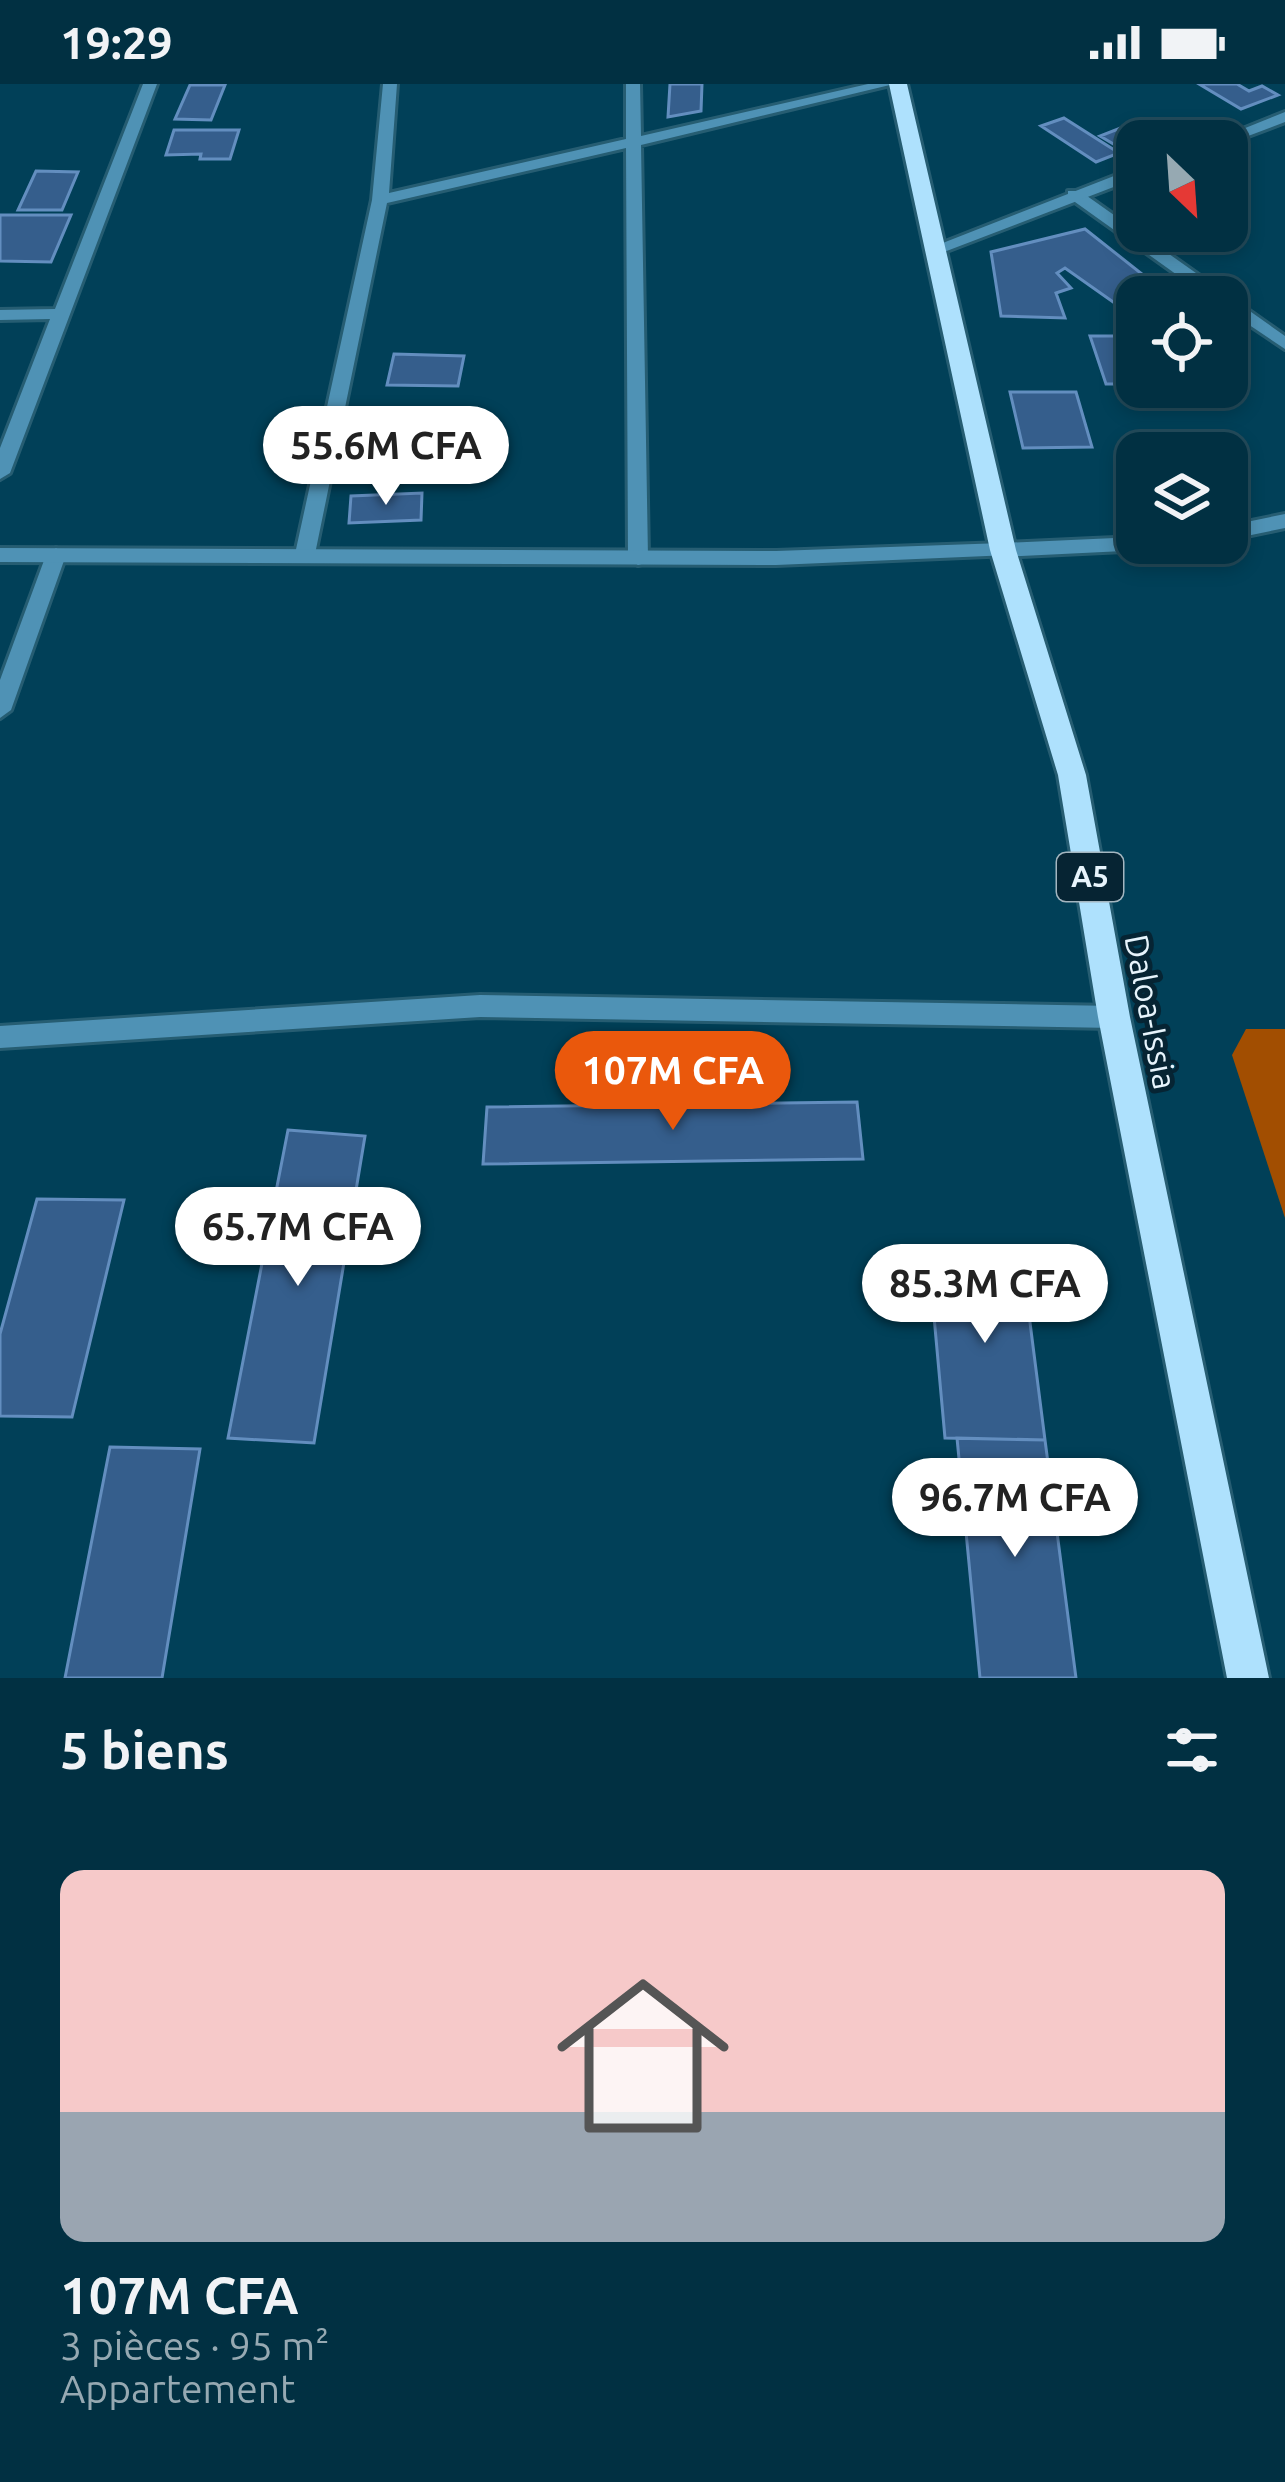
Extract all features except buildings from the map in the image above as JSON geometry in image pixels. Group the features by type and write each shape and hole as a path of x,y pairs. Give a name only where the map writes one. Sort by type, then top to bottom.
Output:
{"main road":[{"name":"Daloa-Issia","path":"898,84 1003,550 1072,775 1114,1017 1248,1678"}],"street":[{"path":"0,473 150,84"},
{"path":"305,554 380,200 390,84"},
{"path":"633,84 638,558"},
{"path":"380,200 887,84"},
{"path":"1248,131 1285,117"},
{"path":"938,248 1116,179"},
{"path":"1074,194 1189,276"},
{"path":"0,315 62,314"},
{"path":"1248,317 1285,344"},
{"path":"1248,528 1285,521"},
{"path":"0,555 638,558 1116,544"},
{"path":"0,710 56,555"},
{"path":"0,1036 479,1006 1114,1017"}],"shaded area":[{"path":"1246,1029 1285,1029 1285,1218 1232,1055"}]}
